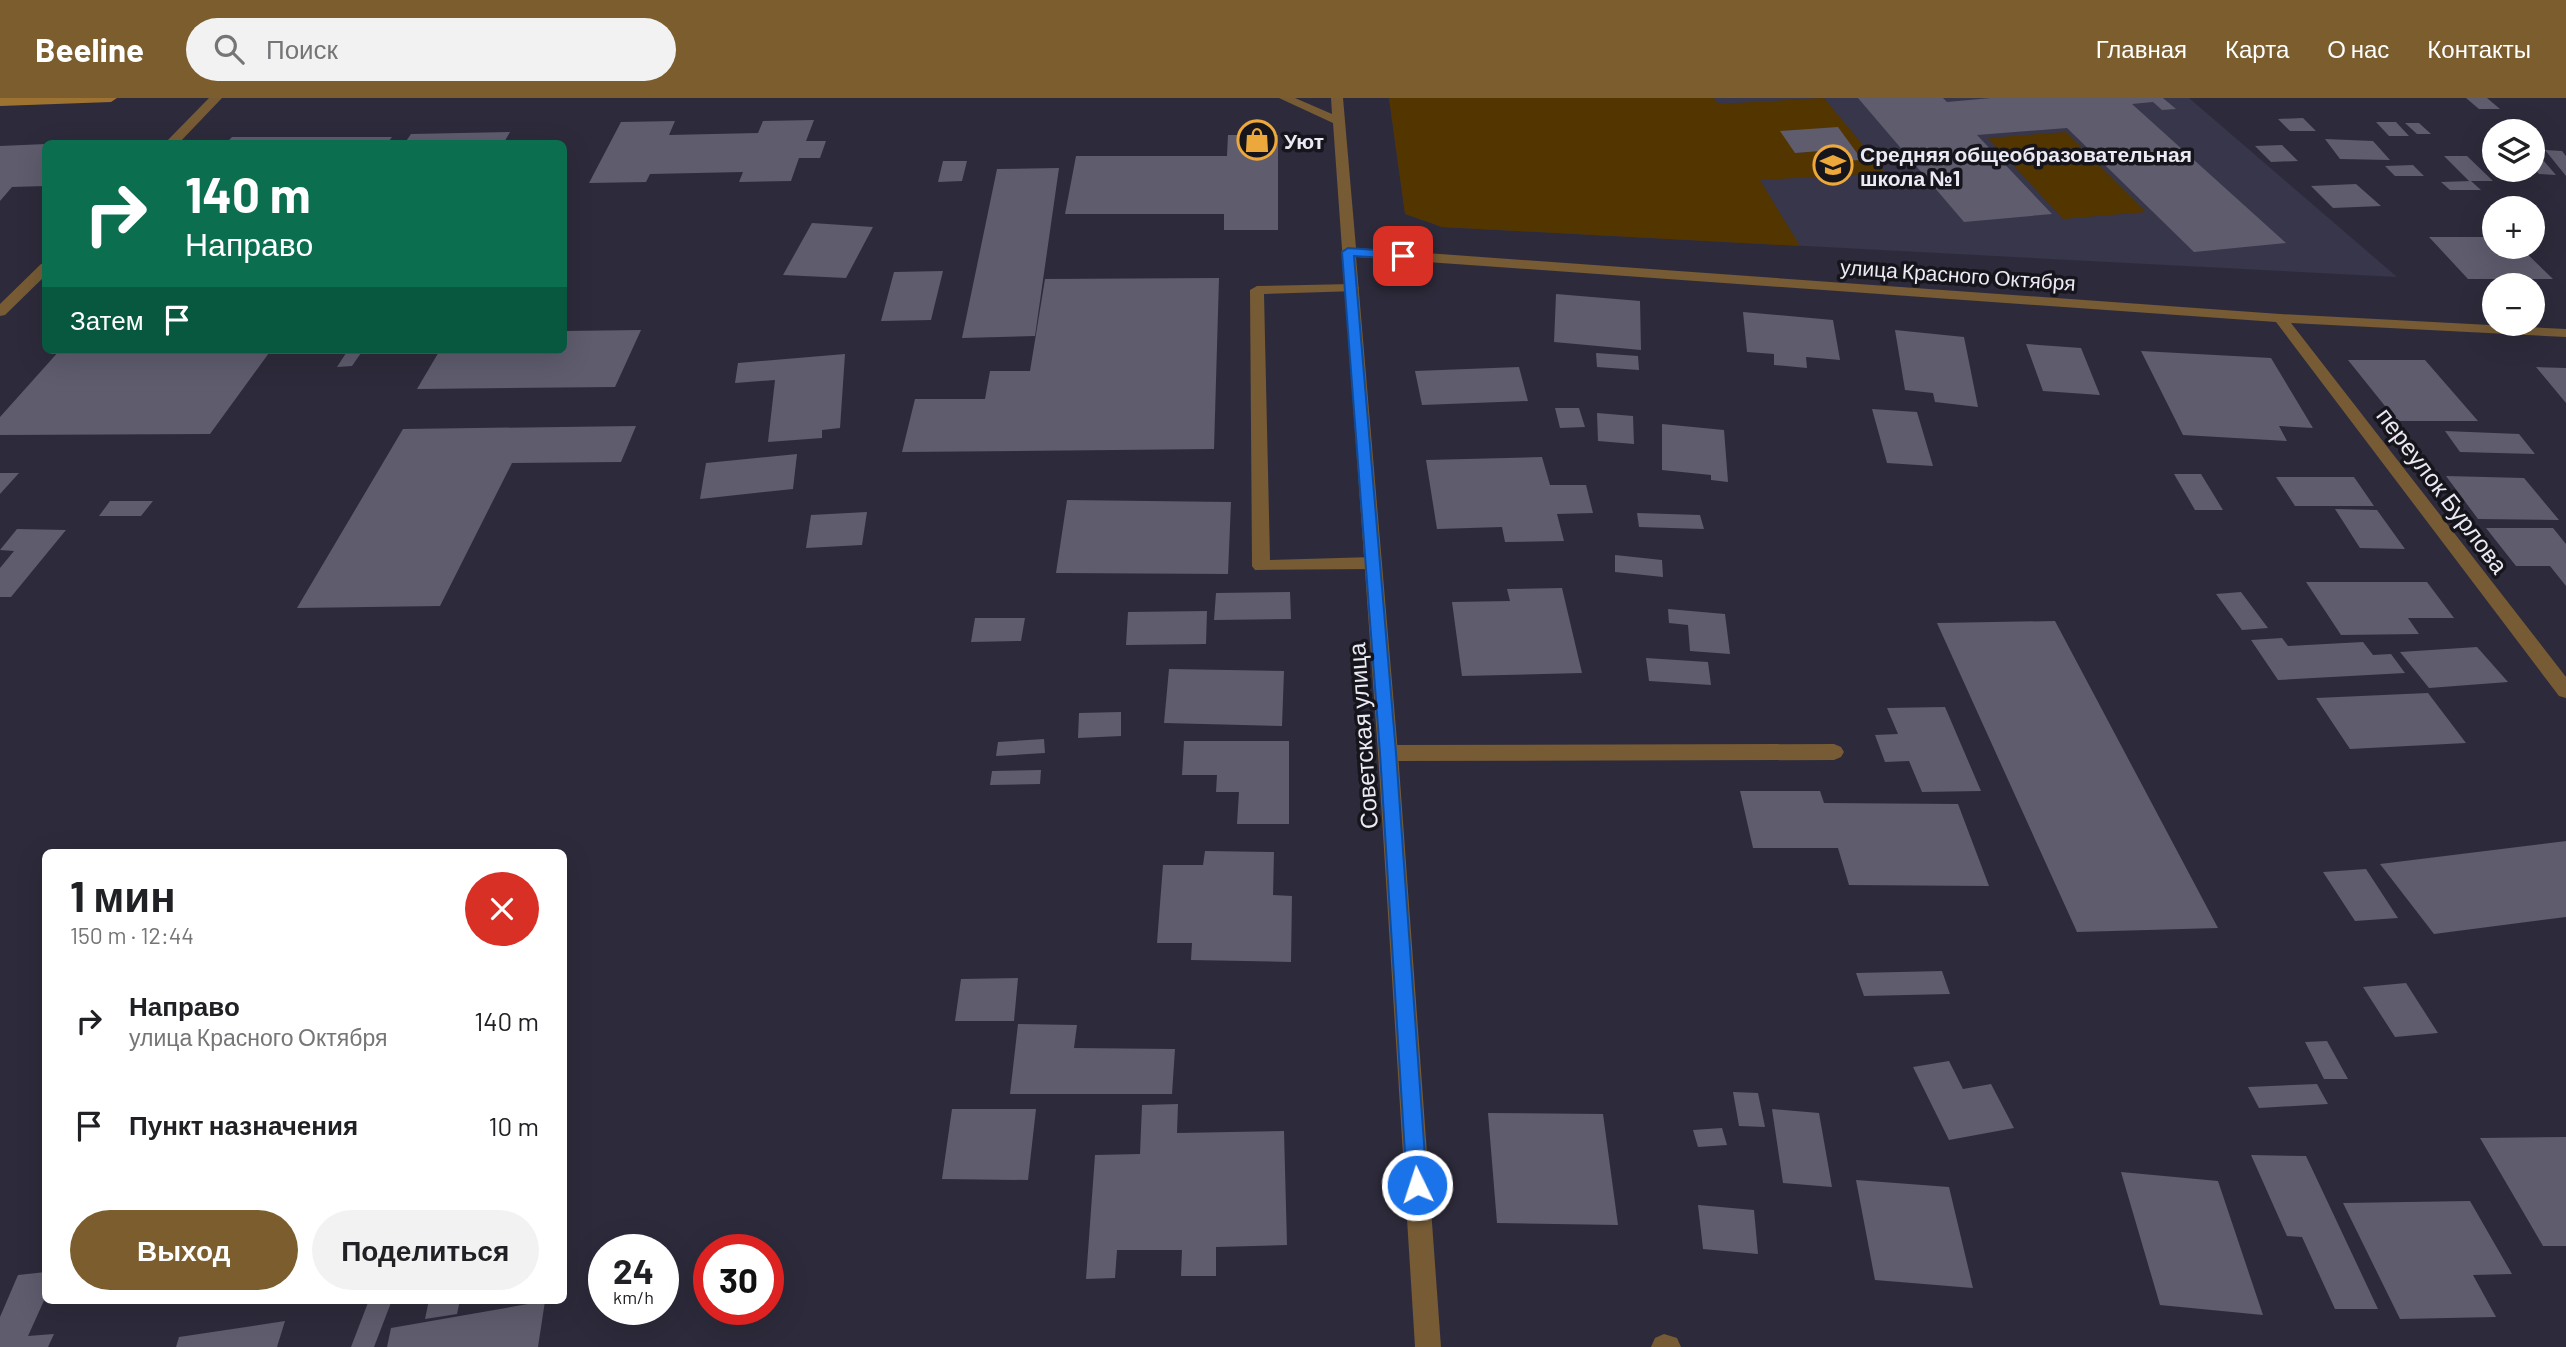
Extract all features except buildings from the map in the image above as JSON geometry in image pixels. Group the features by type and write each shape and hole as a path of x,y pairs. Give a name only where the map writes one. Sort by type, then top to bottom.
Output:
{"main road":[{"path":"0,102 111,98"}],"street":[{"path":"174,140 216,98"},
{"path":"1286,98 1338,121"},
{"name":"Советская улица","path":"1337,98 1388,753 1428,1347"},
{"name":"улица Красного Октября","path":"1348,252 2280,318 2566,333"},
{"path":"0,312 42,271"},
{"path":"1352,288 1257,290 1261,566 1373,563"},
{"name":"переулок Бурлова","path":"2280,318 2566,691"},
{"path":"1388,753 1834,751"}],"shaded area":[{"name":"Средняя общеобразовательная школа №1","path":"1389,98 2189,98 2397,277 1442,227 1405,214"},
{"path":"1389,98 1714,98 1718,104 1824,98 1886,173 1760,180 1800,246 1442,227 1405,214","holes":["1838,127 1841,161 1833,150 1796,153"]},
{"path":"2066,132 2146,212 2063,219 1988,138"}],"place":[{"name":"Уют","path":"1257,140"},
{"name":"Средняя общеобразовательная школа №1","path":"1833,165"}],"route":[{"path":"1403,256 1348,252 1388,753 1417,1185"}]}
